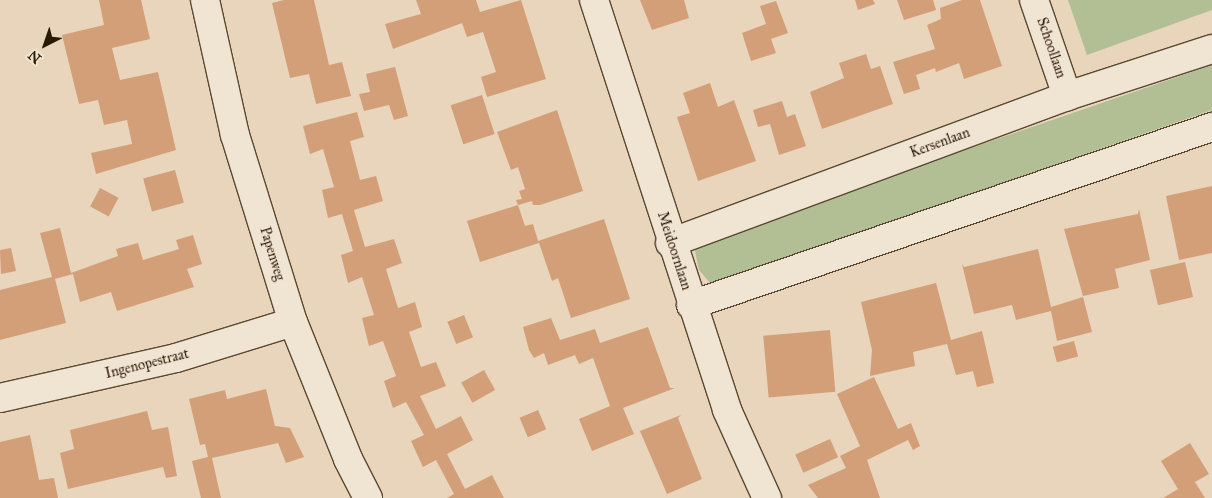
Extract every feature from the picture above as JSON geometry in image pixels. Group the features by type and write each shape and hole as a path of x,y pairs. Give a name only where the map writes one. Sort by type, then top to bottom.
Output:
{"street":[{"name":"Papenweg","path":"205,0 235,135 293,322 348,459 368,498"},
{"name":"Meidoornlaan","path":"594,0 670,243 727,410 767,498"},
{"name":"Schoollaan","path":"1034,0 1067,96"},
{"name":"Kersenlaan","path":"670,243 1067,96 1212,49"},
{"path":"692,304 1212,127"},
{"name":"Ingenopestraat","path":"0,398 176,358 293,322"}],"green space":[{"path":"1068,0 1212,0 1212,10 1087,55"},
{"path":"1212,65 1212,110 711,284 699,270 694,246 738,228"}],"building":[{"path":"99,0 141,0 150,39 112,48 120,80 158,72 176,150 96,174 91,153 132,144 127,120 104,125 98,100 79,104 62,35 104,25"},
{"path":"284,0 314,0 329,65 342,62 351,96 316,104 309,74 290,78 272,3"},
{"path":"416,0 476,0 480,12 521,0 546,79 487,97 481,77 496,72 483,32 467,37 462,23 393,49 385,24 421,14"},
{"path":"640,0 684,0 689,18 652,30"},
{"path":"855,0 873,0 875,4 858,10"},
{"path":"897,0 933,0 936,10 904,20"},
{"path":"962,0 980,0 1002,66 964,79 959,63 936,72 935,68 916,75 920,89 904,94 893,62 935,49 927,25 941,19 940,8"},
{"path":"776,1 788,33 771,39 776,53 751,61 742,33 766,24 760,6"},
{"path":"866,54 871,69 880,66 893,104 822,129 810,92 844,78 839,63"},
{"path":"395,67 408,116 394,120 389,105 364,111 359,94 370,92 366,74"},
{"path":"710,83 718,107 734,100 756,161 698,181 677,117 690,113 683,93"},
{"path":"482,95 495,134 463,144 451,105"},
{"path":"782,101 787,117 795,114 806,146 779,155 770,124 758,127 753,110"},
{"path":"557,110 583,191 540,205 533,205 532,201 518,205 516,200 522,199 519,191 525,189 518,167 511,170 497,132"},
{"path":"357,112 364,137 350,141 360,180 376,176 383,201 354,210 365,247 394,239 402,263 386,269 398,308 415,302 422,327 409,332 421,367 436,362 446,386 420,396 436,429 461,416 473,440 447,454 465,489 492,475 504,498 447,498 454,494 436,460 423,467 411,441 424,435 406,402 393,408 384,381 396,376 383,341 369,346 362,318 374,315 362,277 348,283 341,255 353,251 342,214 328,218 322,190 334,187 323,149 310,154 303,126"},
{"path":"175,170 184,203 152,211 143,179"},
{"path":"1212,186 1212,253 1179,260 1166,196"},
{"path":"100,188 119,198 109,216 90,207"},
{"path":"518,205 525,226 533,224 538,241 604,219 630,299 571,318 558,278 552,281 539,243 480,262 467,221"},
{"path":"1139,209 1150,260 1115,269 1119,288 1083,296 1064,229 1138,214"},
{"path":"60,228 71,273 118,256 116,249 138,243 143,260 179,249 176,240 193,235 202,264 187,269 194,287 117,311 111,292 80,302 73,274 55,279 66,323 0,340 0,290 52,277 40,233"},
{"path":"11,248 16,271 1,274 0,250"},
{"path":"1038,249 1051,307 1083,297 1092,332 1057,341 1051,311 1016,320 1012,305 974,314 962,264 964,267"},
{"path":"1185,262 1193,297 1158,305 1150,270"},
{"path":"936,283 951,340 982,331 994,383 977,387 973,371 956,375 947,344 913,352 915,366 870,376 872,350 861,302"},
{"path":"464,315 473,337 456,344 447,322"},
{"path":"551,318 560,340 595,329 600,343 648,327 670,388 675,388 623,408 634,434 592,451 579,419 610,406 593,358 579,364 575,355 548,365 544,353 534,358 529,350 523,327"},
{"path":"830,330 835,392 769,398 763,336"},
{"path":"1074,341 1078,356 1057,362 1053,347"},
{"path":"484,370 495,390 472,403 461,383"},
{"path":"874,377 898,429 911,423 920,446 913,450 908,440 867,460 880,498 818,498 808,485 846,468 840,456 860,446 837,394"},
{"path":"266,389 275,426 290,428 304,457 286,463 278,443 212,458 221,498 201,498 192,461 208,457 205,444 200,445 189,399 225,390 227,399"},
{"path":"538,410 546,429 528,437 520,418"},
{"path":"147,411 152,430 168,427 177,476 166,478 163,467 68,489 60,453 74,449 70,430"},
{"path":"681,415 678,418 702,479 667,494 640,431"},
{"path":"30,435 39,480 54,478 58,498 0,498 0,442"},
{"path":"830,439 838,457 803,473 795,454"},
{"path":"1190,443 1209,474 1195,482 1205,498 1163,498 1178,489 1161,461"}]}
